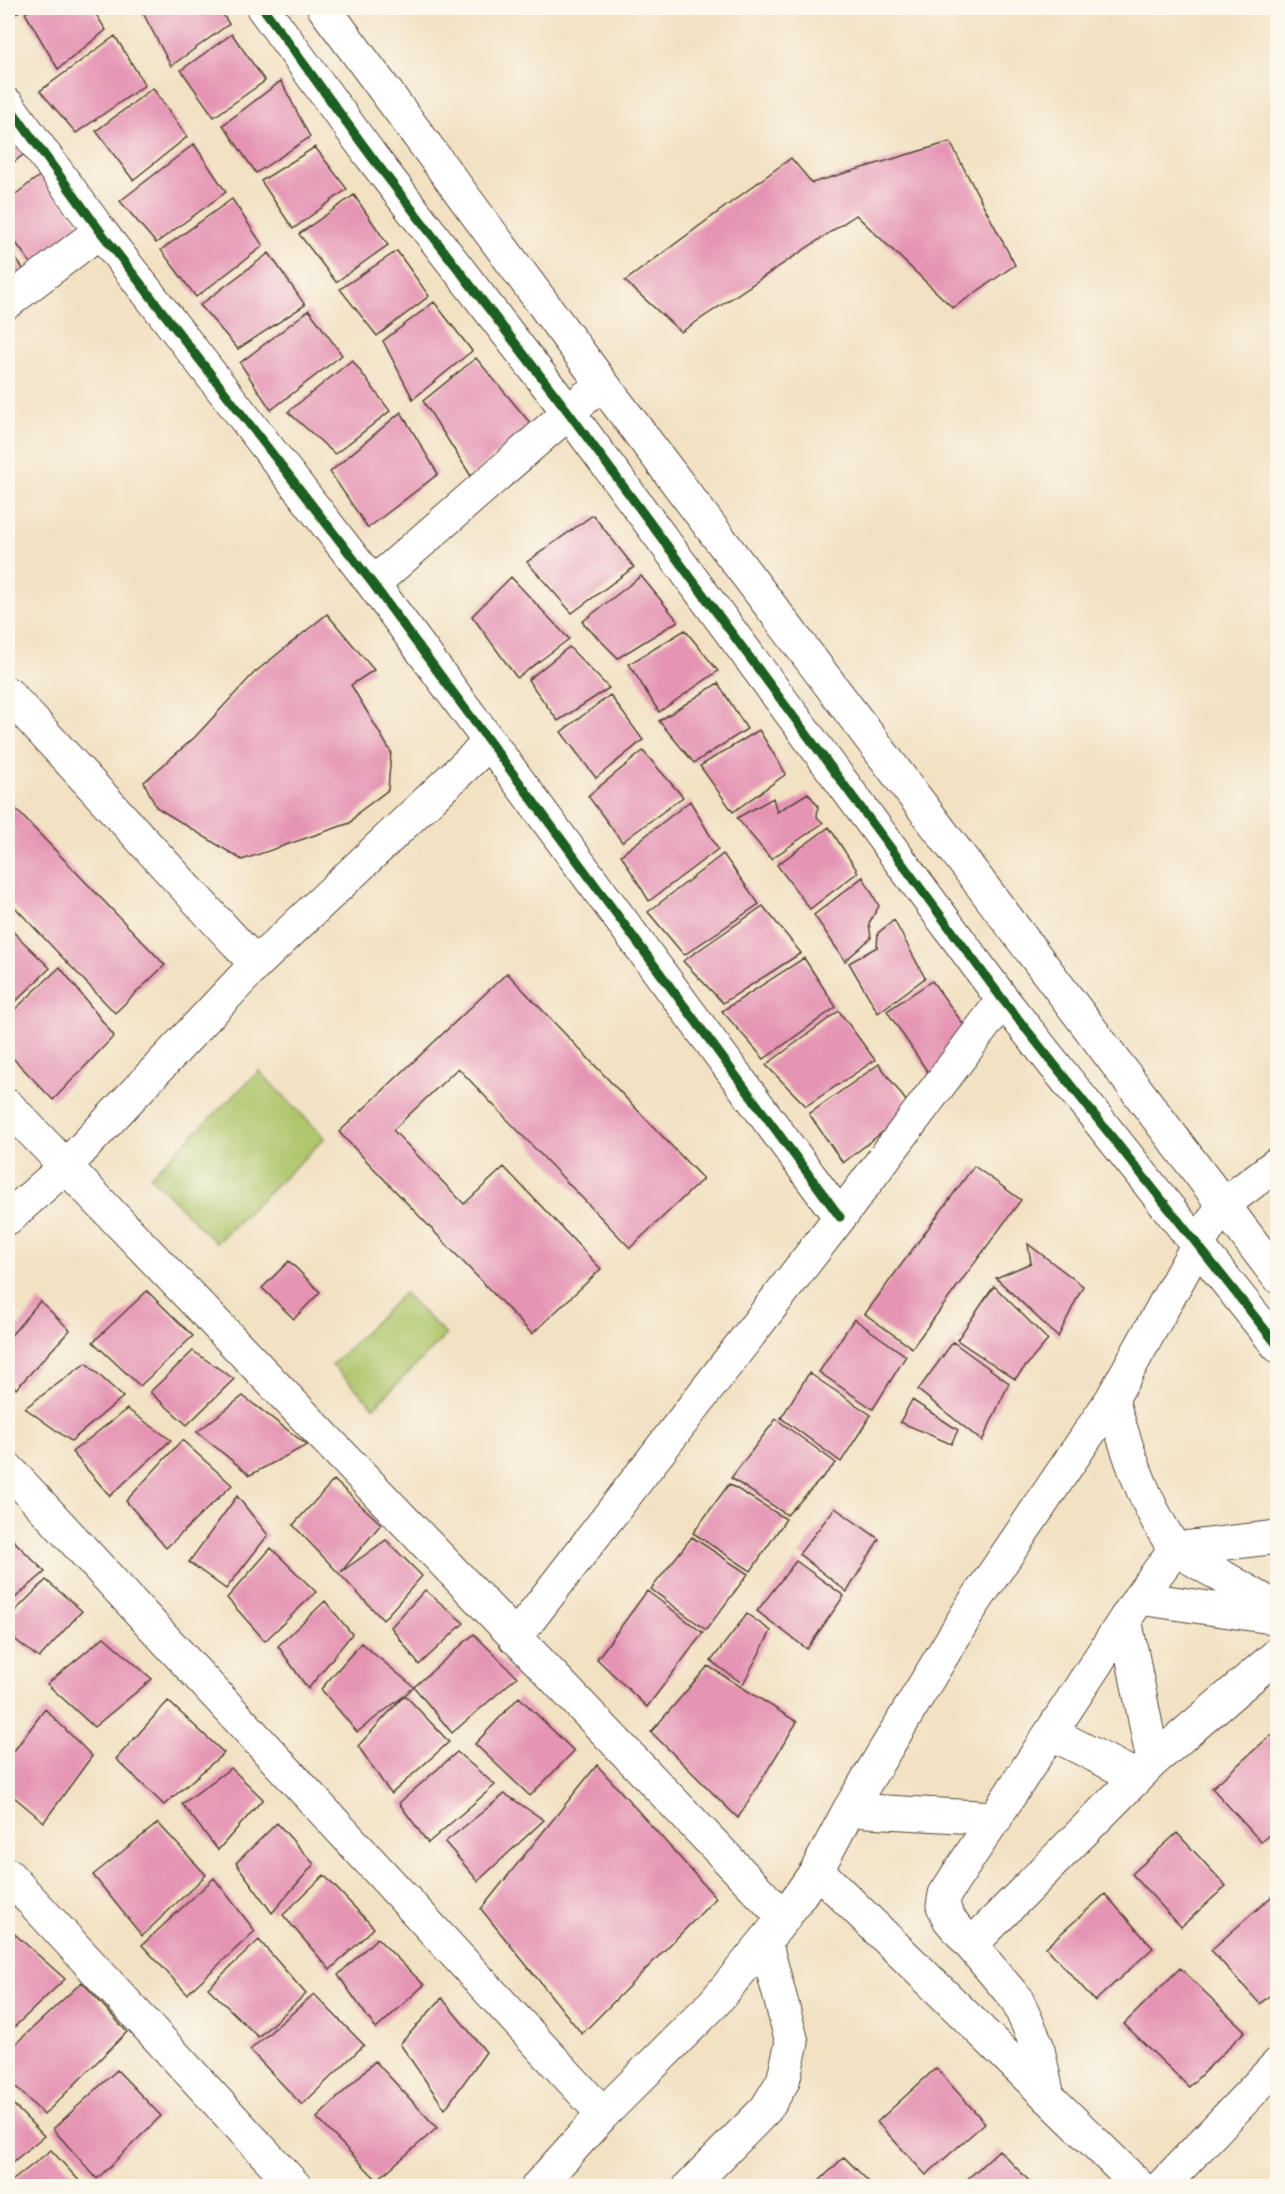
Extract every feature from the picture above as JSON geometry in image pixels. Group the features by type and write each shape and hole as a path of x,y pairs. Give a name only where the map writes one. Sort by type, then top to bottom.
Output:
{"street":[{"path":"263,8 371,156 569,412 1003,1000 1278,1346"},
{"path":"324,8 601,382 1278,1277"},
{"path":"8,105 100,231 373,584 840,1217"},
{"path":"8,302 100,231"},
{"path":"373,584 601,382"},
{"path":"8,694 256,964"},
{"path":"8,1218 66,1166 256,964 489,743"},
{"path":"515,1638 840,1217 1003,1000"},
{"path":"8,1106 515,1638 774,1929 792,2042 783,2081 766,2109 690,2187"},
{"path":"538,2187 603,2114 714,2003 774,1929 817,1870 849,1810 972,1606 1112,1399 1197,1246 1223,1205 1278,1163"},
{"path":"1112,1399 1124,1442 1155,1521 1175,1549 1278,1609"},
{"path":"8,1469 603,2114"},
{"path":"1048,2097 1037,2045 1017,2000 949,1919 943,1906 945,1894 1132,1609 1175,1549 1278,1537"},
{"path":"1132,1609 1278,1618"},
{"path":"1132,1609 1145,1769"},
{"path":"971,1945 1145,1769 1278,1654"},
{"path":"1051,1733 1145,1769"},
{"path":"849,1810 996,1818"},
{"path":"817,1870 1139,2187"},
{"path":"8,1875 295,2187"},
{"path":"1162,2187 1278,2064"}],"green space":[{"path":"259,1071 325,1138 216,1243 150,1176"},
{"path":"404,1293 446,1335 374,1407 332,1365"}],"building":[{"path":"8,8 24,8 8,19"},
{"path":"33,8 92,8 106,30 58,69 25,13"},
{"path":"151,8 219,8 229,24 171,66 143,13"},
{"path":"232,34 265,81 214,117 181,70"},
{"path":"115,36 145,85 76,133 40,91"},
{"path":"281,81 310,137 256,173 223,125"},
{"path":"153,88 187,137 133,180 96,131"},
{"path":"8,128 24,154 8,167"},
{"path":"950,142 1015,265 953,308 856,215 681,332 625,281 791,158 812,183"},
{"path":"194,144 226,192 156,243 120,201"},
{"path":"315,147 347,189 293,229 261,181"},
{"path":"43,173 84,232 35,269 8,232 8,200"},
{"path":"354,195 388,245 336,282 299,234"},
{"path":"232,199 263,246 196,297 161,250"},
{"path":"8,247 26,273 8,287"},
{"path":"397,251 429,296 377,336 340,289"},
{"path":"269,253 305,305 238,349 200,305"},
{"path":"434,302 472,351 413,399 383,341"},
{"path":"309,310 342,355 271,410 240,363"},
{"path":"476,358 531,424 471,476 423,401"},
{"path":"352,360 390,411 335,454 288,412"},
{"path":"401,412 438,474 368,528 330,472"},
{"path":"593,515 634,567 572,613 527,562"},
{"path":"641,576 678,621 618,658 582,622"},
{"path":"511,577 569,639 517,678 472,616"},
{"path":"327,614 374,670 351,685 391,752 388,790 359,812 350,823 242,860 156,807 144,782 195,737 254,673"},
{"path":"685,630 718,671 659,712 629,664"},
{"path":"569,647 609,688 558,721 528,680"},
{"path":"718,683 747,729 694,763 659,721"},
{"path":"610,695 643,740 596,778 561,732"},
{"path":"759,730 786,774 733,812 700,766"},
{"path":"643,751 683,797 622,842 588,796"},
{"path":"808,793 818,806 817,817 823,823 771,859 737,818 773,798 777,812"},
{"path":"8,801 165,965 115,1013 8,900"},
{"path":"690,801 718,849 649,901 621,855"},
{"path":"829,827 858,872 810,909 777,865"},
{"path":"723,854 759,904 684,955 648,912"},
{"path":"863,877 879,906 869,923 871,938 845,961 814,915"},
{"path":"763,906 801,953 723,1003 683,961"},
{"path":"894,920 925,978 878,1013 849,963 877,947 878,933"},
{"path":"8,927 50,968 8,1009"},
{"path":"804,958 836,1007 764,1059 722,1011"},
{"path":"60,967 114,1036 53,1100 8,1053 8,1016"},
{"path":"507,973 703,1179 630,1248 458,1068 393,1130 464,1204 504,1167 601,1269 532,1334 339,1132"},
{"path":"932,981 969,1032 931,1077 887,1011"},
{"path":"839,1011 875,1060 806,1106 766,1065"},
{"path":"879,1064 912,1109 843,1163 809,1114"},
{"path":"974,1166 1021,1200 912,1348 865,1314"},
{"path":"1028,1244 1083,1286 1058,1337 996,1278 1031,1263"},
{"path":"289,1261 320,1292 294,1319 262,1288"},
{"path":"994,1286 1048,1340 1015,1379 957,1340"},
{"path":"147,1291 193,1336 140,1386 93,1342"},
{"path":"40,1301 70,1330 16,1389 8,1377 8,1339"},
{"path":"854,1319 906,1356 873,1409 819,1372"},
{"path":"953,1342 1009,1383 982,1441 918,1390"},
{"path":"193,1351 234,1379 187,1425 150,1392"},
{"path":"86,1363 123,1397 71,1441 25,1408"},
{"path":"809,1373 871,1415 841,1462 781,1418"},
{"path":"243,1396 307,1445 250,1475 197,1432"},
{"path":"912,1400 958,1430 951,1444 900,1422"},
{"path":"127,1409 171,1440 110,1496 72,1452"},
{"path":"776,1419 836,1463 787,1515 731,1478"},
{"path":"182,1440 232,1485 166,1548 126,1501"},
{"path":"334,1480 381,1524 341,1572 386,1540 422,1576 383,1620 293,1525"},
{"path":"729,1484 786,1519 751,1571 693,1533"},
{"path":"237,1496 268,1535 226,1589 189,1562"},
{"path":"835,1508 879,1539 847,1592 799,1554"},
{"path":"8,1535 45,1572 8,1604"},
{"path":"692,1537 748,1574 706,1630 651,1589"},
{"path":"271,1548 316,1592 265,1641 227,1598"},
{"path":"796,1561 844,1596 807,1649 757,1611"},
{"path":"46,1580 82,1611 39,1658 8,1634 8,1618"},
{"path":"425,1590 464,1623 419,1665 391,1627"},
{"path":"647,1591 703,1633 647,1707 597,1659"},
{"path":"325,1601 352,1634 308,1689 278,1646"},
{"path":"747,1614 771,1631 743,1684 711,1661"},
{"path":"474,1634 517,1677 452,1733 414,1687"},
{"path":"104,1637 152,1679 94,1727 47,1684"},
{"path":"361,1643 414,1687 357,1732 321,1689"},
{"path":"708,1666 797,1722 738,1818 651,1732"},
{"path":"8,1687 14,1694 8,1700"},
{"path":"405,1695 449,1742 391,1794 358,1746"},
{"path":"519,1697 574,1751 530,1796 475,1744"},
{"path":"168,1701 224,1753 164,1805 116,1759"},
{"path":"45,1709 92,1756 44,1822 8,1792 8,1759"},
{"path":"1271,1735 1278,1742 1278,1827 1261,1842 1212,1788"},
{"path":"457,1752 495,1785 428,1843 399,1803"},
{"path":"597,1765 716,1898 582,2034 481,1909"},
{"path":"231,1768 263,1799 218,1850 182,1804"},
{"path":"505,1794 544,1820 478,1881 445,1842"},
{"path":"158,1823 206,1875 142,1936 93,1875"},
{"path":"277,1823 314,1864 272,1913 236,1863"},
{"path":"1177,1833 1226,1886 1181,1927 1132,1874"},
{"path":"324,1875 374,1928 330,1970 283,1915"},
{"path":"214,1878 255,1931 187,1994 142,1945"},
{"path":"1105,1894 1153,1948 1095,2001 1046,1947"},
{"path":"1271,1897 1278,1904 1278,1988 1260,2004 1211,1950"},
{"path":"8,1928 65,1979 8,2033"},
{"path":"377,1938 424,1985 376,2029 338,1975"},
{"path":"259,1940 306,1994 258,2037 208,1988"},
{"path":"1180,1968 1245,2031 1189,2087 1124,2024"},
{"path":"82,1982 127,2032 44,2115 8,2079 8,2051"},
{"path":"314,1994 364,2045 302,2105 250,2050"},
{"path":"442,1998 486,2052 445,2109 400,2044"},
{"path":"375,2061 437,2128 377,2180 317,2118"},
{"path":"936,2068 985,2123 926,2175 877,2122"},
{"path":"117,2070 161,2116 97,2179 53,2129"},
{"path":"8,2099 44,2136 8,2166"},
{"path":"51,2150 84,2186 8,2186 8,2184"},
{"path":"999,2150 1034,2186 960,2186"},
{"path":"844,2157 873,2186 814,2186"}],"cycle path":[{"path":"263,8 371,156 569,413 1003,1000 1278,1346"},
{"path":"8,105 100,231 373,584 840,1217"}]}
